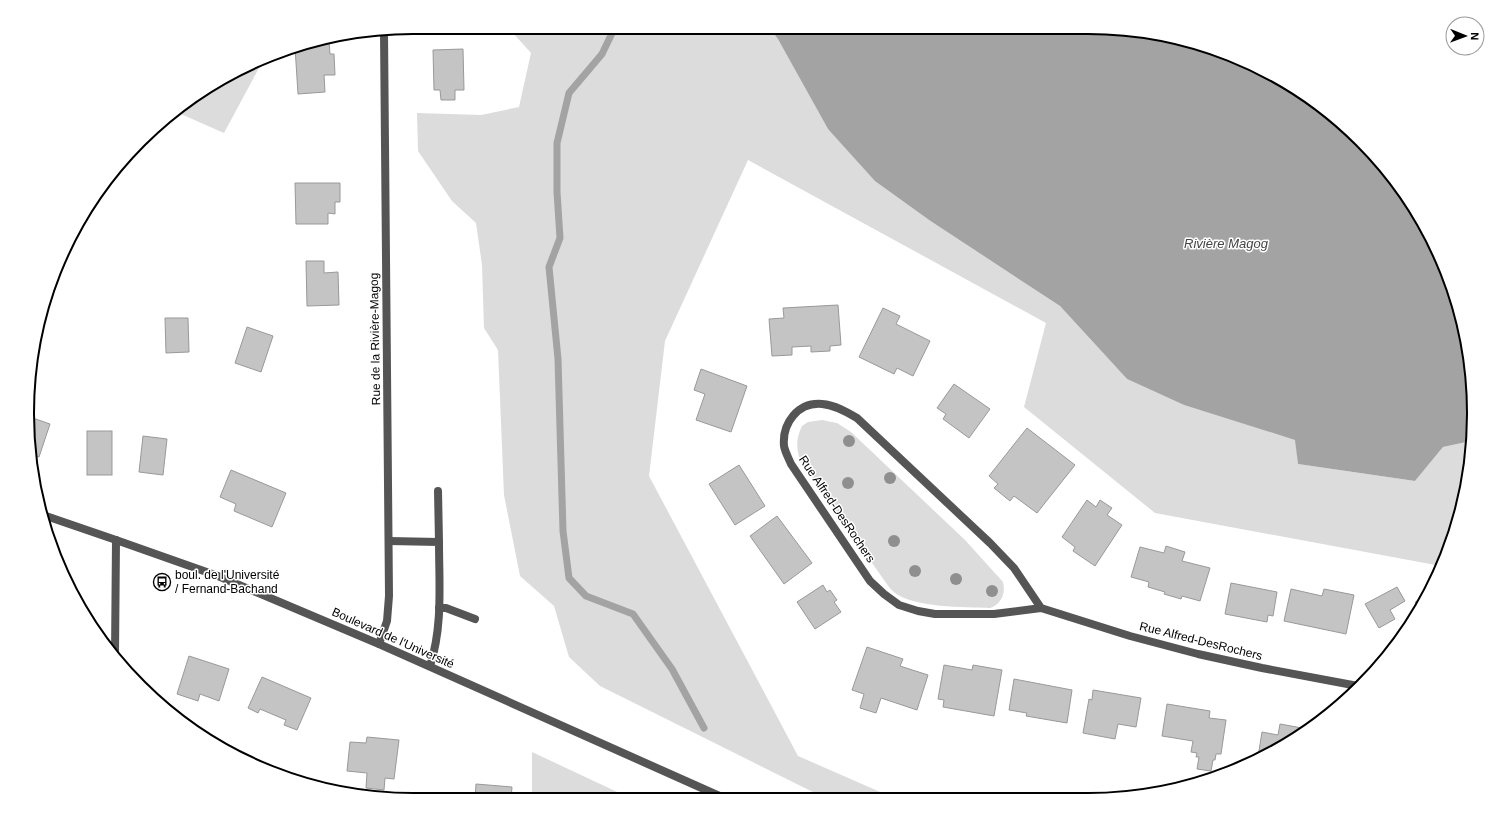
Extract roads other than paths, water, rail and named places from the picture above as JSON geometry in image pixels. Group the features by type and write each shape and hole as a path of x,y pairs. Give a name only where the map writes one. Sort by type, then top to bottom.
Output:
{"street":[{"name":"Rue de la Rivière-Magog","path":"379,644 387,621 389,606 384,35"},
{"name":"Rue Alfred-DesRochers","path":"1042,608 1014,568 990,543 857,418 842,409 822,404 808,406 797,410 790,420 785,432 784,448 791,464 870,581 884,594 900,605 918,611 935,614 994,614 1042,608 1130,636 1198,654 1353,685"},
{"path":"430,666 437,638 439,608 438,491"},
{"name":"Boulevard de l'Université","path":"48,517 218,576 430,666 713,793"},
{"path":"115,649 116,540"},
{"path":"389,541 439,542"},
{"path":"439,608 452,610 475,618"}],"water":[{"name":"Rivière Magog","path":"774,34 1088,34 1137,37 1162,41 1209,54 1255,73 1277,85 1319,112 1356,145 1373,163 1389,182 1403,203 1428,246 1447,292 1460,339 1466,389 1466,442 1443,447 1415,481 1298,464 1295,440 1184,405 1127,379 1060,306 932,222 875,181 828,129"}],"waterway":[{"path":"612,34 602,54 569,93 557,143 557,192 560,238 549,267 558,359 563,531 569,578 586,596 633,614 672,669 704,728"}],"place":[{"name":"boul. de l'Université / Fernand-Bachand","path":"162,582"}]}
